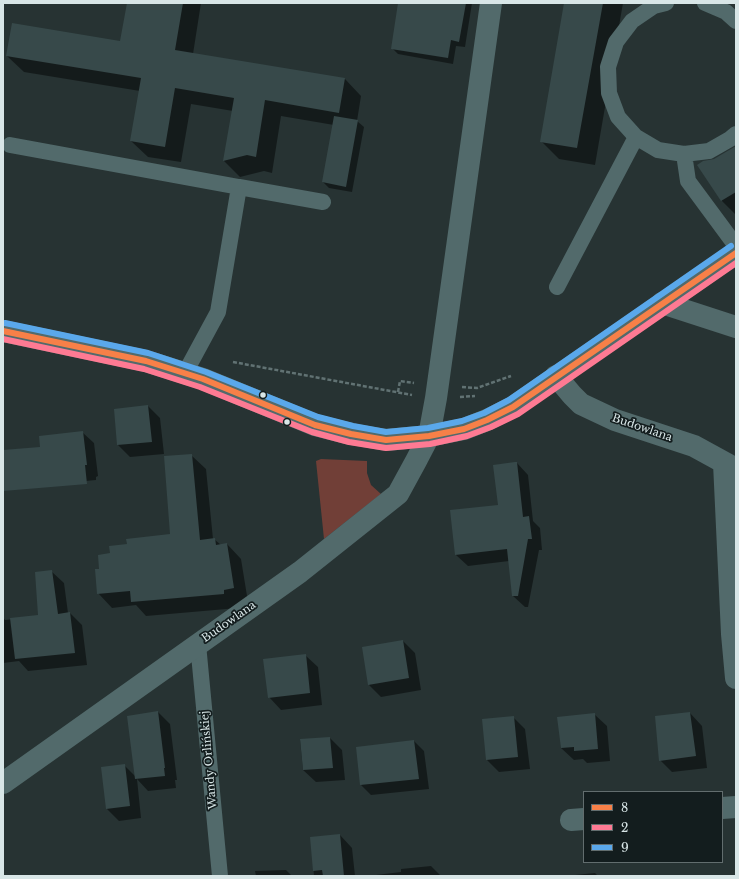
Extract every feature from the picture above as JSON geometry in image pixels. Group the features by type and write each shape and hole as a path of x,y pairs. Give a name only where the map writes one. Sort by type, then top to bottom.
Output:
{"street":[{"name":"Budowlana","path":"3,783 300,572 398,494 429,436 438,386 491,3"},
{"path":"3,331 146,361 203,379 315,425 351,434 386,440 429,436 464,429 487,420 513,407 736,253"},
{"path":"662,303 736,327"},
{"name":"Budowlana","path":"556,376 581,404 615,420 694,446 730,466"},
{"path":"730,466 732,634 736,678"},
{"path":"723,808 736,807"}],"lane":[{"path":"705,3 726,12 736,21"},
{"path":"658,4 632,21 616,42 608,66 609,93 618,117 636,137 658,150 684,154 709,151 736,134"},
{"path":"557,287 636,137"},
{"path":"10,145 323,202"},
{"path":"684,154 688,181 736,246"},
{"path":"184,373 218,312 239,187"},
{"name":"Wandy Orlińskiej","path":"198,644 220,876"}],"path":[{"path":"398,392 400,381 438,386 477,388 514,375"}],"shaded area":[{"path":"321,459 367,461 367,473 371,485 381,494 324,539 316,461"}],"building":[{"path":"127,3 183,3 175,50 345,78 339,113 265,100 256,157 247,155 223,161 234,98 175,88 165,147 130,141 141,78 6,56 12,23 120,41"},
{"path":"398,3 466,3 459,42 451,40 448,58 391,49"},
{"path":"564,3 603,3 577,148 540,142"},
{"path":"334,116 358,120 346,187 322,182"},
{"path":"736,146 736,192 721,201 697,165 703,161 714,159"},
{"path":"148,405 152,442 117,445 114,409"},
{"path":"83,431 87,465 85,465 87,484 3,491 3,450 40,447 39,436"},
{"path":"192,454 200,540 215,538 216,545 227,543 234,588 224,590 224,594 131,602 130,591 97,594 95,569 99,569 98,555 110,553 109,546 127,544 126,539 170,534 164,456"},
{"path":"517,462 523,517 529,516 532,539 528,539 518,596 512,596 507,549 455,555 450,510 498,505 493,465"},
{"path":"52,570 58,614 70,612 75,653 15,659 10,618 38,615 35,572"},
{"path":"403,640 409,678 368,685 362,647"},
{"path":"306,654 310,693 268,698 263,659"},
{"path":"158,711 165,776 135,779 127,716"},
{"path":"690,712 696,756 659,761 655,716"},
{"path":"595,713 598,749 574,751 574,747 561,748 557,717"},
{"path":"514,716 518,757 486,760 482,719"},
{"path":"330,737 333,768 303,770 300,739"},
{"path":"414,740 419,779 360,785 356,747"},
{"path":"125,764 130,806 106,809 101,767"},
{"path":"340,834 344,876 323,876 322,870 313,871 310,837"}],"transit line":[{"name":"9","path":"5,323 148,353 206,372 318,417 353,426 386,432 428,428 462,421 484,413 509,400 731,246"},
{"name":"8","path":"3,331 146,361 203,379 315,425 351,434 386,440 429,436 464,429 487,420 513,407 736,253"},
{"name":"2","path":"3,339 144,369 200,387 312,432 349,442 386,448 430,444 467,436 491,427 518,414 736,263"}]}
